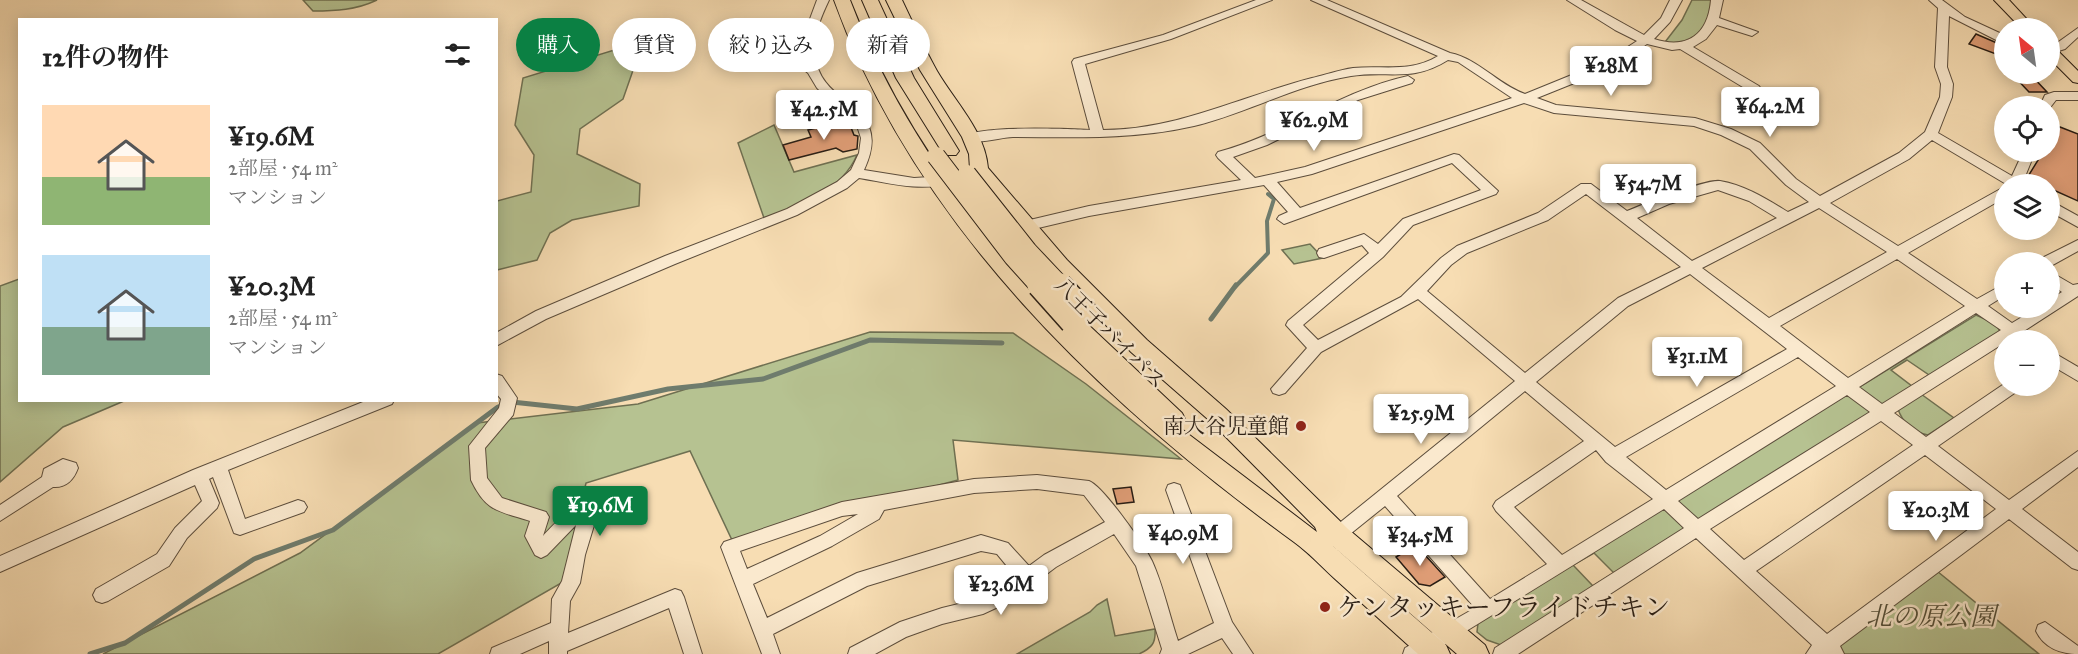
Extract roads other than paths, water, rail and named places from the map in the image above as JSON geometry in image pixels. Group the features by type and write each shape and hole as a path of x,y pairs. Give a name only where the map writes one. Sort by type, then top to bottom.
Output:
{"highway":[{"path":"842,0 855,37 884,96 938,183 981,239 1064,336 1188,450 1300,532"},
{"name":"八王子バイパス","path":"856,0 886,71 1013,257 1080,318 1338,534 1431,646"},
{"name":"八王子バイパス","path":"870,0 877,18"},
{"path":"878,0 883,18"},
{"path":"894,0 928,70 971,137 978,154 979,169 1025,226 1060,266 1139,346 1218,415 1338,534"},
{"name":"八王子バイパス","path":"902,72 943,154"},
{"name":"八王子バイパス","path":"1080,318 1134,382 1300,532 1431,646 1476,654"}],"main road":[{"path":"2001,0 2018,18"},
{"path":"2060,62 2078,79"}],"street":[{"path":"815,18 823,0"},
{"path":"1098,135 1078,62 1200,26 1266,0"},
{"path":"1317,0 1437,50 1446,56 1462,59 1510,93 1554,109 1695,122 1726,132 1755,146 1791,182 2011,330 2031,318"},
{"path":"1573,0 1646,40 1662,46 1684,47 1697,41 1710,30 1717,0"},
{"path":"981,239 1101,208 1268,181 1340,161 1542,92 1610,64 1646,40 1666,20 1676,0"},
{"path":"1940,4 1977,28 1994,36"},
{"path":"1338,534 1623,302 1820,202 1904,156 1931,134 1946,97 1947,84 1941,67 1940,4"},
{"path":"1713,20 1752,32"},
{"path":"2060,47 2078,31"},
{"path":"1684,47 1755,88"},
{"path":"1252,183 1223,155 1264,142 1315,116 1390,83 1418,78 1430,66 1446,56"},
{"path":"971,137 1009,133 1118,134 1193,122 1268,93 1352,72 1404,72 1430,66"},
{"path":"498,339 541,315 670,260 792,212 842,185 856,173 868,148 862,122 831,95 814,72"},
{"path":"2060,96 2078,96"},
{"path":"1931,134 1999,174"},
{"path":"1268,181 1291,216 1454,158 1491,191 1408,222 1378,253 1293,325 1316,348"},
{"path":"856,173 938,183 979,169"},
{"path":"1625,218 1664,201 1718,185 1754,198 1787,218"},
{"path":"1279,389 1316,348 1373,320 1419,292 1440,266 1452,256 1478,241 1555,211 1586,187 2078,562"},
{"path":"1768,326 1994,198"},
{"path":"2060,211 2078,222"},
{"path":"1324,253 1364,239 1378,253"},
{"path":"2060,255 2078,245"},
{"path":"2060,282 2076,290"},
{"path":"2060,300 2076,290"},
{"path":"1419,292 1698,528 1825,651 2078,458"},
{"path":"1431,646 1994,295"},
{"path":"1502,654 1994,341"},
{"path":"1612,457 1799,349"},
{"path":"2060,364 2078,375"},
{"path":"498,384 508,404 477,447 479,480 496,503 540,518 534,536 541,550 570,520 581,516 586,522 576,555 571,583 561,599 559,643"},
{"path":"1743,570 1998,396"},
{"path":"0,564 218,467 381,402"},
{"path":"1560,566 1502,506 1595,442"},
{"path":"218,467 240,528 298,507"},
{"path":"102,595 163,560 182,533 211,503 200,475"},
{"path":"0,514 51,480"},
{"path":"771,654 730,547 842,509 1007,482 1063,484 1089,488 1144,563 1171,653 1225,627"},
{"path":"1174,490 1225,627 1244,654"},
{"path":"1386,496 1488,610"},
{"path":"743,580 826,541 873,514 878,503"},
{"path":"857,654 900,631 942,616 977,608 1005,595 1050,561 1117,524"},
{"path":"762,630 863,579 981,543 1002,548 1028,578"},
{"path":"499,654 559,643 675,597 693,654"},
{"path":"2044,631 2074,654"}],"waterway":[{"path":"1235,287 1268,253 1267,221 1274,199 1268,194"},
{"path":"1211,319 1236,285"},
{"path":"512,402 577,409 668,389 763,379 870,340 1002,343"},
{"path":"90,654 125,643 254,559 333,530 498,407 504,405"}],"place":[{"name":"南大谷児童館","path":"1301,426"},
{"name":"ケンタッキーフライドチキン","path":"1325,607"}],"park label":[{"name":"北の原公園","path":"1931,616"}]}
